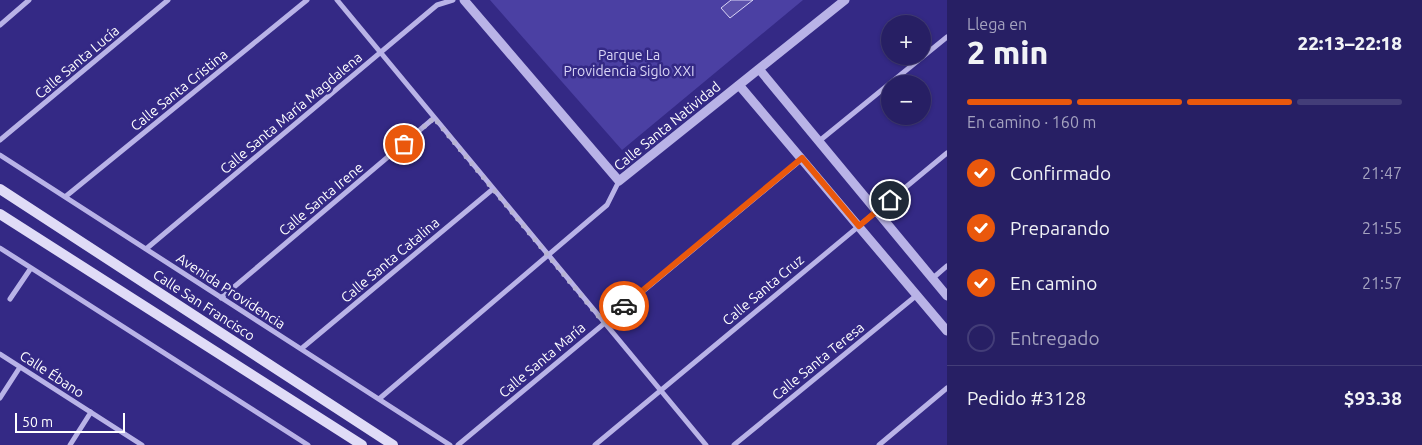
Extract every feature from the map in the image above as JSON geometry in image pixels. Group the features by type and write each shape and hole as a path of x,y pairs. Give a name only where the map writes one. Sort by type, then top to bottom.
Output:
{"main road":[{"name":"Calle San Francisco","path":"0,189 393,445"},
{"path":"0,214 362,445"}],"street":[{"path":"0,25 29,0"},
{"name":"Calle Santa Lucía","path":"0,140 168,0"},
{"name":"Calle Santa Cristina","path":"65,197 306,0"},
{"path":"337,0 706,445"},
{"name":"Calle Santa María Magdalena","path":"146,249 438,5 453,0"},
{"path":"464,0 619,181"},
{"name":"Calle Santa Natividad","path":"379,399 607,205 619,181 845,0"},
{"path":"818,142 947,37"},
{"path":"759,69 947,296"},
{"path":"740,85 947,331"},
{"name":"Calle Santa Irene","path":"221,298 434,118"},
{"name":"Calle Santa Cruz","path":"594,445 947,153"},
{"name":"Avenida Providencia","path":"0,155 450,445"},
{"name":"Calle Santa María","path":"458,445 802,158"},
{"name":"Calle Santa Catalina","path":"301,349 493,189"},
{"path":"0,248 308,445"},
{"path":"933,278 947,266"},
{"path":"10,299 31,268"},
{"name":"Calle Santa Teresa","path":"734,445 917,294"},
{"name":"Calle Ébano","path":"0,354 142,445"},
{"path":"0,398 20,367"},
{"path":"880,445 947,388"},
{"path":"70,445 91,412"}],"green space":[{"name":"Parque La Providencia Siglo XXI","path":"490,0 803,0 622,150"}],"building":[{"path":"731,0 753,0 730,18 721,8"}],"way so far":[{"path":"404,144 434,118 604,323 624,306"}],"route":[{"path":"624,306 802,158 859,226 890,200"}]}
